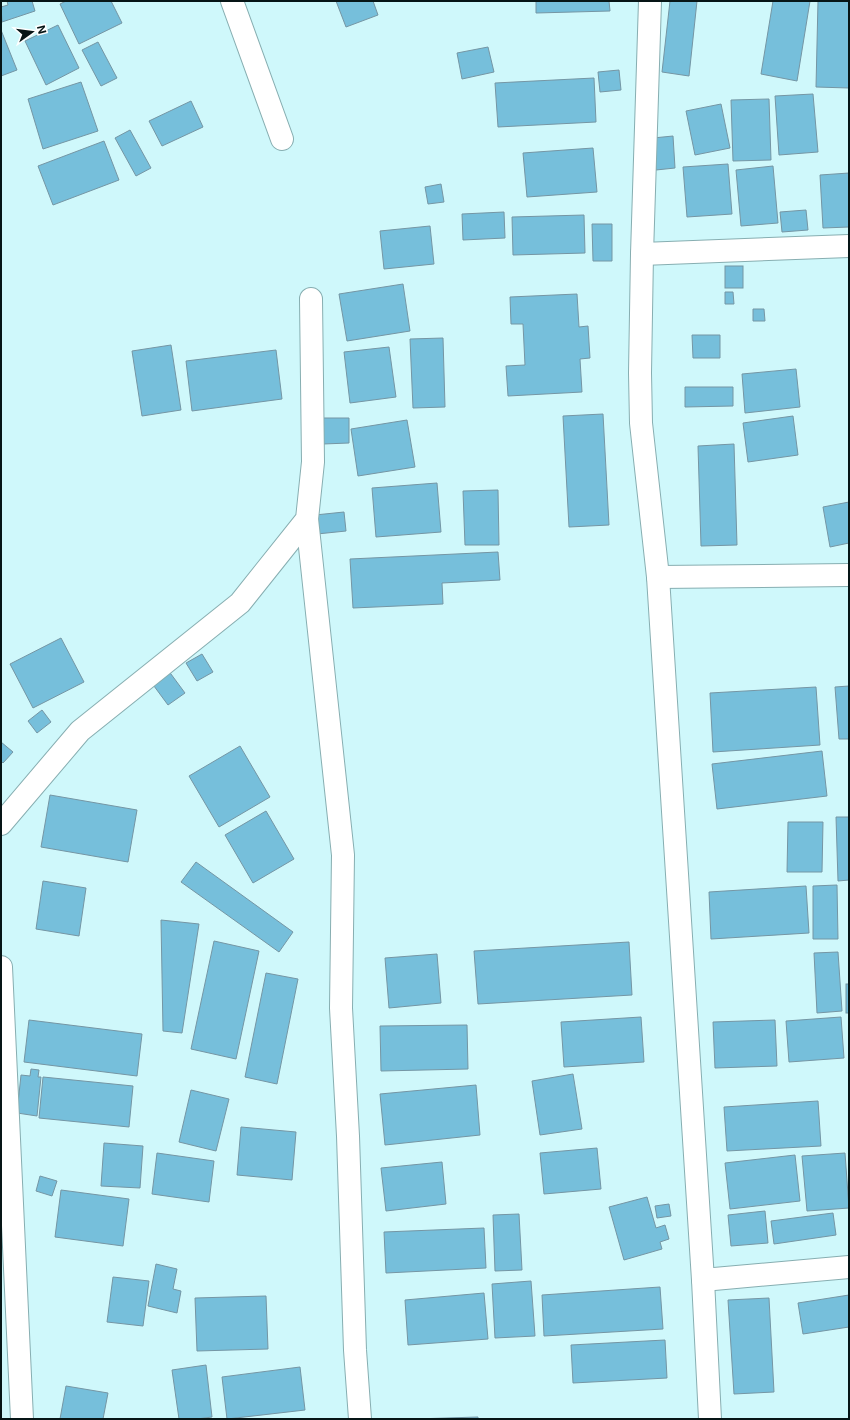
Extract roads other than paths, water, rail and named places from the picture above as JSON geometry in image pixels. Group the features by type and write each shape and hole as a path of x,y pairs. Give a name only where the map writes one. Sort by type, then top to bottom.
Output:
{"street":[{"path":"232,1 282,139"},
{"path":"650,1 642,254 640,373 642,423 658,577 703,1280 710,1419"},
{"path":"642,254 849,246"},
{"path":"310,299 313,462 307,519 343,855 341,1008 348,1136 355,1350 360,1419"},
{"path":"1,824 80,731 240,603 307,519"},
{"path":"658,577 849,575"},
{"path":"1,966 6,1202 22,1419"},
{"path":"703,1280 849,1267"}]}
